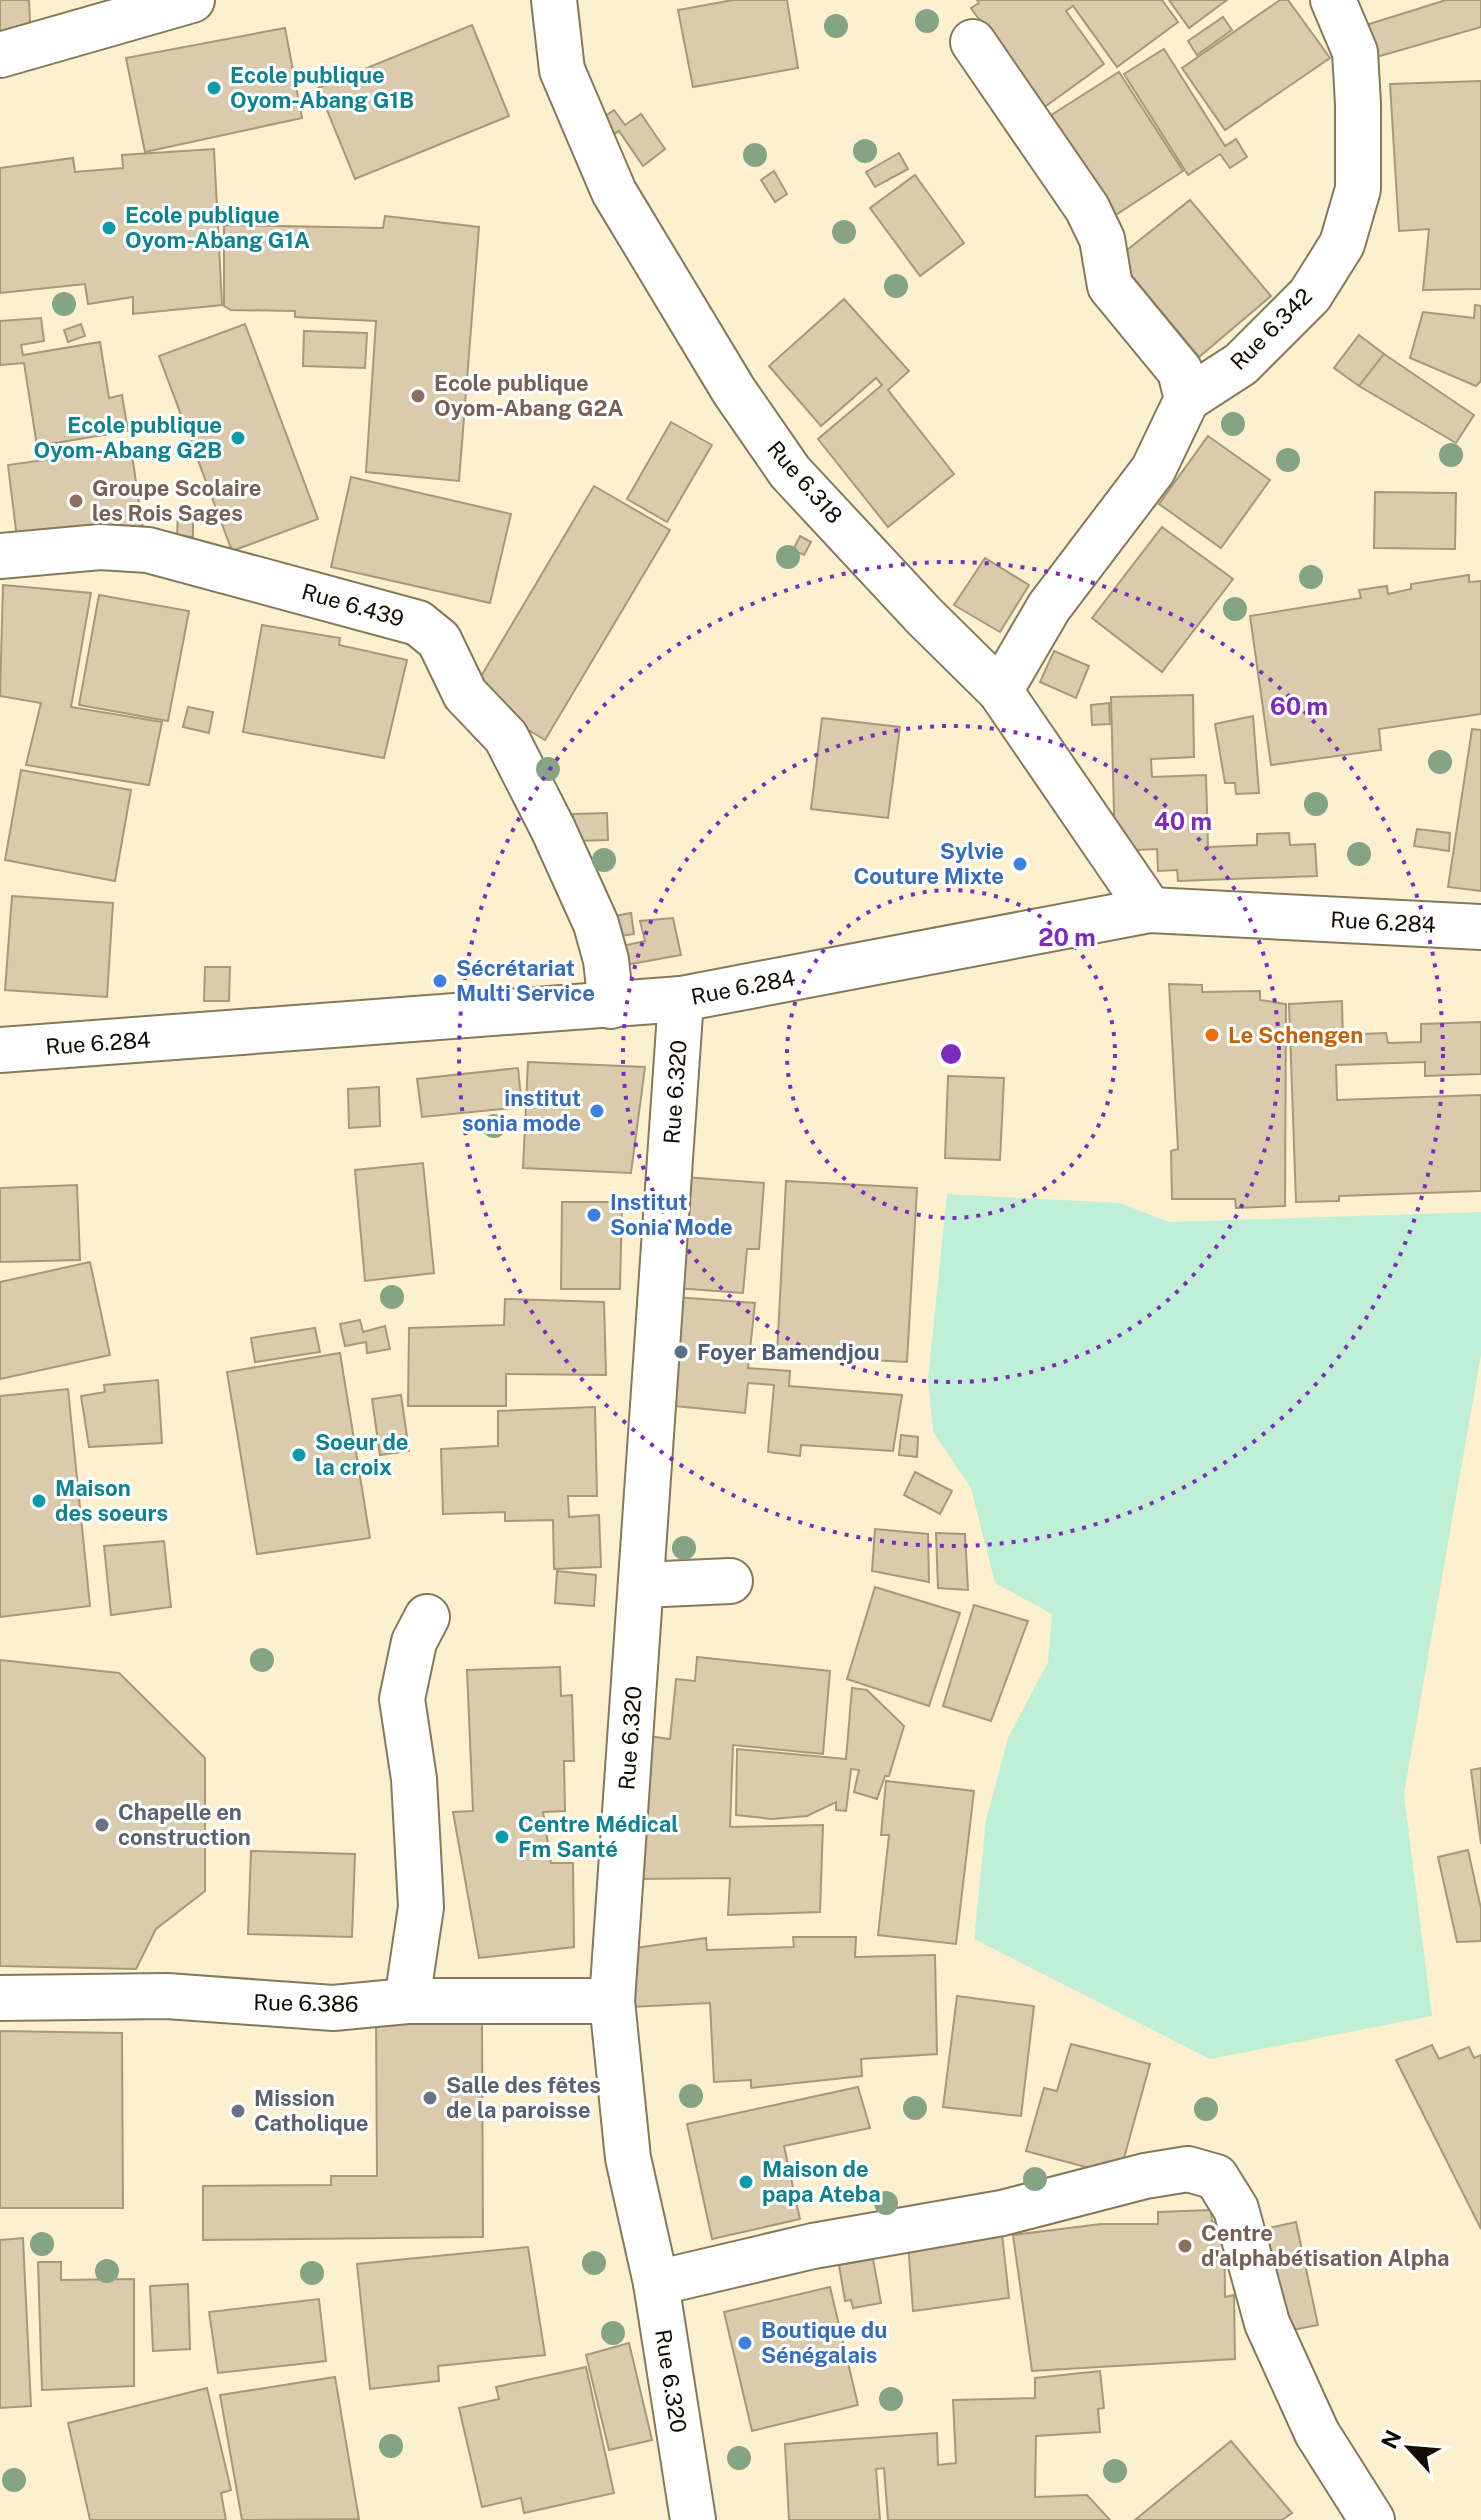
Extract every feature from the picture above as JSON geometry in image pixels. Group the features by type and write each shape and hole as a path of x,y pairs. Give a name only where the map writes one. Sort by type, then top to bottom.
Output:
{"street":[{"path":"0,55 192,0"},
{"name":"Rue 6.318","path":"554,0 562,70 614,192 734,391 790,472 924,616 1000,691 1150,910"},
{"name":"Rue 6.342","path":"1187,399 1241,364 1310,295 1342,244 1358,189 1358,104 1355,52 1333,0"},
{"path":"973,42 1087,208 1102,239 1110,286 1180,371 1187,399 1153,470 1049,607 1000,691"},
{"name":"Rue 6.439","path":"0,556 100,547 148,550 418,623 439,640 465,694 506,737 553,829 596,924 606,960 611,1006"},
{"name":"Rue 6.284","path":"0,1050 681,999 1150,910 1481,927"},
{"name":"Rue 6.320","path":"681,999 612,2001 628,2158 656,2283 693,2520"},
{"path":"641,1585 730,1581"},
{"path":"407,2001 421,1907 414,1779 402,1699 414,1642 427,1617"},
{"name":"Rue 6.386","path":"0,1998 167,1996 333,2008 407,2001 612,2001"},
{"path":"656,2283 813,2246 1002,2213 1145,2176 1188,2169 1216,2177 1236,2209 1267,2323 1310,2419 1372,2520"}],"green space":[{"path":"947,1194 1120,1203 1169,1222 1481,1212 1481,1355 1404,1794 1432,2016 1210,2059 974,1939 986,1820 1008,1738 1048,1662 1052,1614 995,1583 971,1488 933,1432 928,1379"}],"building":[{"path":"0,0 29,0 31,43 0,45"},
{"path":"733,0 787,0 798,68 693,87 678,10"},
{"path":"977,0 1162,0 1178,22 1117,67 1073,6 1066,11 1104,64 1043,108 971,8 979,3"},
{"path":"1169,0 1227,0 1189,28"},
{"path":"1280,0 1288,0 1330,58 1225,130 1182,68"},
{"path":"1446,0 1481,0 1481,27 1373,58 1363,26"},
{"path":"1223,17 1232,30 1197,55 1188,41"},
{"path":"472,25 509,116 355,179 318,88"},
{"name":"Ecole publique Oyom-Abang G1B","path":"285,28 302,118 145,152 126,58"},
{"path":"1164,49 1225,146 1236,139 1247,157 1230,168 1220,154 1188,175 1124,74"},
{"path":"1119,72 1183,171 1111,218 1045,119"},
{"path":"1481,81 1481,289 1423,290 1429,229 1399,231 1390,84"},
{"path":"614,110 625,125 641,114 665,149 643,166 619,131 610,137 599,120"},
{"name":"Ecole publique Oyom-Abang G1A","path":"214,149 222,305 133,314 133,297 88,304 85,284 0,293 0,168 73,158 75,172 123,168 122,155"},
{"path":"899,153 908,169 875,187 866,172"},
{"path":"774,171 787,194 775,202 761,180"},
{"path":"915,175 964,243 920,276 870,208"},
{"path":"1190,200 1271,296 1199,357 1117,258"},
{"name":"Ecole publique Oyom-Abang G2A","path":"385,216 479,227 459,481 366,472 376,321 295,317 295,311 231,310 224,306 224,225 383,228"},
{"path":"844,299 909,371 888,390 954,474 888,527 818,439 882,385 876,378 821,426 769,366"},
{"path":"1475,305 1481,306 1481,381 1476,386 1410,358 1423,312 1474,318"},
{"path":"41,318 44,341 21,345 23,355 100,342 109,398 122,395 128,431 37,446 24,363 0,365 0,321"},
{"path":"81,324 85,336 68,342 64,330"},
{"name":"Ecole publique Oyom-Abang G2B","path":"245,324 318,519 232,551 159,356"},
{"path":"304,331 367,333 365,368 303,366"},
{"path":"1359,335 1384,354 1359,386 1334,368"},
{"path":"1384,354 1474,415 1456,443 1359,386"},
{"path":"671,422 712,445 667,522 627,499"},
{"path":"1208,436 1270,480 1221,548 1159,504"},
{"name":"Groupe Scolaire les Rois Sages","path":"131,448 144,536 19,554 8,465"},
{"path":"351,477 511,514 490,603 331,567"},
{"path":"594,486 670,530 545,740 470,695"},
{"path":"1375,492 1456,493 1455,549 1374,548"},
{"path":"178,512 193,512 193,537 177,536"},
{"path":"1162,527 1233,579 1162,672 1092,618"},
{"path":"800,536 811,542 804,555 793,550"},
{"path":"985,558 1029,585 1000,632 954,605"},
{"path":"1469,575 1469,582 1481,581 1481,714 1379,729 1381,750 1271,765 1250,616 1361,598 1359,590 1387,586 1388,594 1411,589 1411,584"},
{"path":"3,585 91,593 71,707 162,722 149,785 26,765 41,703 0,696"},
{"path":"99,595 189,611 168,721 79,705"},
{"path":"262,625 340,638 339,645 407,660 384,758 243,732"},
{"path":"1054,651 1089,666 1076,698 1040,682"},
{"path":"1193,695 1194,757 1151,759 1152,777 1206,775 1208,847 1257,845 1257,834 1289,833 1290,845 1315,844 1317,876 1178,881 1177,870 1158,871 1157,849 1115,851 1111,697"},
{"path":"1109,703 1110,724 1092,725 1091,705"},
{"path":"188,707 213,712 209,733 183,727"},
{"path":"1253,716 1259,793 1236,794 1235,783 1225,783 1215,724"},
{"path":"822,718 900,727 888,818 811,809"},
{"path":"1472,729 1481,730 1481,891 1448,887"},
{"path":"21,770 131,790 115,881 5,860"},
{"path":"607,813 608,840 574,841 573,814"},
{"path":"1417,829 1450,833 1449,851 1414,846"},
{"path":"12,896 113,903 107,997 5,990"},
{"path":"631,913 634,934 606,938 603,918"},
{"path":"673,918 681,955 625,965 622,946 645,941 640,921"},
{"path":"205,967 230,967 229,1001 204,1001"},
{"path":"1169,984 1202,985 1202,992 1260,991 1260,1000 1286,1004 1285,1206 1236,1208 1235,1199 1172,1199 1171,1151 1178,1149"},
{"path":"1342,1001 1343,1041 1358,1041 1359,1034 1386,1033 1388,1043 1421,1042 1421,1024 1481,1022 1481,1074 1425,1076 1425,1062 1336,1065 1337,1100 1481,1095 1481,1191 1339,1196 1339,1201 1296,1202 1289,1004"},
{"path":"528,1062 645,1067 631,1173 523,1168"},
{"path":"518,1068 522,1107 422,1117 417,1079"},
{"path":"948,1076 1004,1078 1000,1160 945,1158"},
{"path":"379,1087 380,1126 349,1128 348,1089"},
{"path":"423,1163 434,1273 365,1281 355,1170"},
{"path":"685,1177 764,1183 759,1249 747,1249 743,1293 676,1288"},
{"path":"786,1181 917,1188 907,1362 777,1355"},
{"path":"77,1185 80,1260 0,1262 0,1188"},
{"path":"562,1202 622,1202 620,1289 561,1289"},
{"path":"90,1262 110,1355 0,1379 0,1282"},
{"path":"675,1297 755,1303 748,1368 790,1371 789,1386 902,1395 893,1451 801,1445 800,1456 768,1452 774,1385 748,1383 745,1413 665,1405"},
{"path":"505,1299 604,1302 606,1375 506,1374 506,1406 408,1406 409,1328 504,1325"},
{"path":"360,1320 363,1332 385,1326 390,1349 367,1353 366,1342 345,1346 340,1324"},
{"path":"315,1328 320,1352 255,1362 251,1338"},
{"name":"Soeur de la croix","path":"340,1353 370,1538 257,1554 227,1372"},
{"path":"158,1380 162,1443 89,1447 81,1396 105,1392 104,1385"},
{"name":"Maison des soeurs","path":"68,1389 90,1606 0,1617 0,1396"},
{"path":"401,1395 409,1451 380,1455 372,1399"},
{"path":"595,1407 597,1496 568,1496 569,1517 599,1515 601,1567 554,1569 553,1520 505,1521 505,1512 443,1514 441,1449 498,1446 498,1411"},
{"path":"901,1435 918,1437 917,1457 899,1455"},
{"path":"915,1472 952,1491 940,1514 904,1495"},
{"path":"875,1529 928,1534 929,1582 872,1571"},
{"path":"936,1533 965,1534 968,1590 938,1588"},
{"path":"164,1541 171,1607 111,1615 104,1546"},
{"path":"557,1571 596,1575 594,1606 555,1603"},
{"path":"875,1587 960,1613 929,1706 847,1679"},
{"path":"974,1605 1028,1621 991,1721 943,1706"},
{"path":"697,1657 830,1671 823,1754 733,1745 730,1827 823,1825 820,1912 728,1915 730,1878 636,1879 648,1736 670,1739 676,1679 695,1681"},
{"name":"Chapelle en construction","path":"0,1660 119,1673 205,1758 205,1891 156,1929 136,1969 0,1966"},
{"name":"Centre Médical Fm Santé","path":"560,1667 561,1696 572,1695 574,1761 564,1761 565,1811 543,1812 551,1863 573,1863 574,1947 479,1958 453,1812 473,1811 467,1670"},
{"path":"852,1688 867,1690 904,1726 889,1776 885,1776 877,1799 854,1792 859,1770 851,1769 846,1811 836,1810 836,1802 807,1816 772,1819 736,1815 737,1749 846,1759"},
{"path":"1481,1768 1481,1844 1471,1770"},
{"path":"886,1781 974,1791 956,1944 878,1935 889,1835 881,1835"},
{"path":"1468,1850 1481,1909 1481,1941 1457,1942 1438,1857"},
{"path":"251,1851 355,1854 352,1937 248,1934"},
{"path":"793,1937 856,1937 855,1957 935,1955 937,2054 861,2059 862,2076 751,2088 751,2080 714,2082 710,2003 631,2007 627,1949 706,1938 707,1950 794,1947"},
{"path":"957,1996 1034,2006 1021,2116 943,2107"},
{"name":"Salle des fêtes de la paroisse","path":"482,2019 483,2237 203,2240 203,2186 331,2185 331,2176 377,2176 376,2021"},
{"path":"0,2031 122,2033 123,2208 0,2208"},
{"path":"1071,2044 1150,2064 1119,2176 1026,2151 1044,2088 1057,2091"},
{"path":"1432,2045 1439,2059 1469,2047 1474,2058 1481,2055 1481,2229 1396,2060"},
{"name":"Maison de papa Ateba","path":"858,2087 870,2128 784,2146 800,2219 712,2239 687,2124"},
{"path":"1211,2210 1212,2222 1224,2221 1225,2297 1234,2295 1235,2359 1032,2371 1013,2235 1101,2224 1158,2224 1158,2212"},
{"path":"1296,2222 1318,2325 1277,2333 1256,2231"},
{"path":"1002,2234 1009,2298 913,2311 908,2242"},
{"path":"23,2238 31,2406 0,2408 0,2240"},
{"path":"528,2247 545,2355 438,2366 439,2381 370,2389 357,2264"},
{"path":"873,2259 881,2303 853,2308 851,2300 845,2301 839,2265"},
{"path":"38,2262 61,2262 61,2280 134,2279 134,2386 42,2390"},
{"path":"188,2284 190,2349 153,2351 150,2286"},
{"path":"830,2287 858,2405 752,2431 724,2312"},
{"path":"319,2299 326,2361 218,2373 209,2312"},
{"path":"629,2343 652,2440 609,2450 586,2355"},
{"path":"586,2367 614,2493 524,2513 521,2498 482,2507 459,2408 499,2399 496,2387"},
{"path":"1100,2371 1104,2408 1098,2409 1100,2432 1036,2436 1035,2497 1087,2495 1110,2520 888,2520 884,2468 876,2469 880,2520 789,2520 785,2444 937,2433 938,2465 956,2463 953,2400 1035,2398 1035,2378"},
{"path":"335,2377 359,2519 242,2520 220,2395"},
{"path":"207,2388 231,2490 221,2493 226,2520 90,2520 68,2423"},
{"path":"1231,2441 1292,2513 1282,2520 1135,2520"}],"place":[{"name":"Ecole publique Oyom-Abang G1B","path":"214,88"},
{"name":"Ecole publique Oyom-Abang G1A","path":"109,228"},
{"name":"Ecole publique Oyom-Abang G2A","path":"418,396"},
{"name":"Ecole publique Oyom-Abang G2B","path":"238,438"},
{"name":"Groupe Scolaire les Rois Sages","path":"76,501"},
{"name":"Sylvie Couture Mixte","path":"1020,864"},
{"name":"Sécrétariat Multi Service","path":"440,981"},
{"name":"Le Schengen","path":"1212,1035"},
{"name":"institut sonia mode","path":"597,1111"},
{"name":"Institut Sonia Mode","path":"594,1215"},
{"name":"Foyer Bamendjou","path":"681,1352"},
{"name":"Soeur de la croix","path":"299,1455"},
{"name":"Maison des soeurs","path":"39,1501"},
{"name":"Chapelle en construction","path":"102,1825"},
{"name":"Centre Médical Fm Santé","path":"502,1837"},
{"name":"Salle des fêtes de la paroisse","path":"430,2098"},
{"name":"Mission Catholique","path":"238,2111"},
{"name":"Maison de papa Ateba","path":"746,2182"},
{"name":"Centre d'alphabétisation Alpha","path":"1185,2246"},
{"name":"Boutique du Sénégalais","path":"745,2343"}]}
